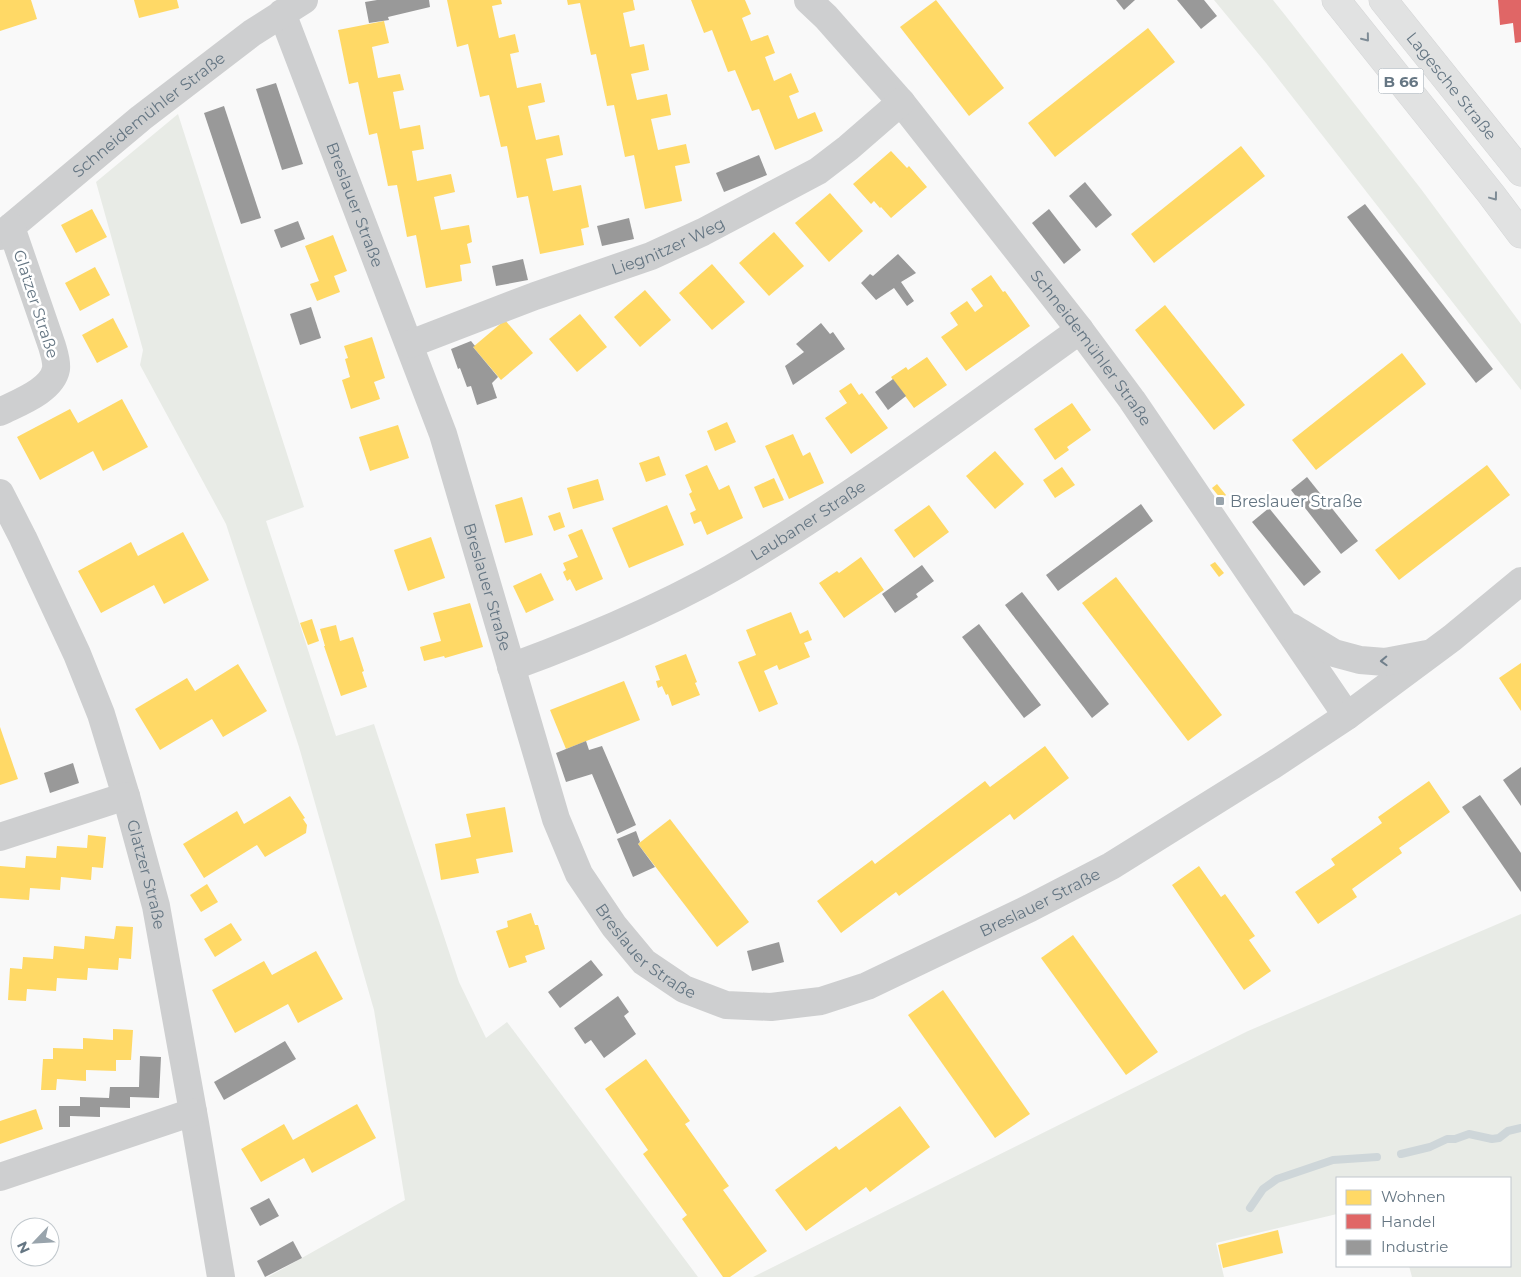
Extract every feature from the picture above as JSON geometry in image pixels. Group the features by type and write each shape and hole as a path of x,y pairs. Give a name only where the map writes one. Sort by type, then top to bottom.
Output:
{"main road":[{"name":"B 66","path":"1336,0 1521,234"},
{"name":"Lagesche Straße","path":"1383,0 1521,172"}],"street":[{"name":"Schneidemühler Straße","path":"808,0 826,17 901,102 1080,330 1132,400 1346,716"},
{"name":"Schneidemühler Straße","path":"5,231 141,118 252,33 293,7"},
{"name":"Breslauer Straße","path":"293,7 443,434 556,818 579,874 614,926 644,962 684,989 726,1005 771,1008 821,1001 867,986 1030,908 1111,866 1273,765 1346,716 1432,653 1521,581"},
{"name":"Liegnitzer Weg","path":"410,344 535,296 652,256 703,232 818,171 901,102"},
{"name":"Glatzer Straße","path":"0,412 42,389 49,382 56,368 56,359 52,346 5,231"},
{"name":"Laubaner Straße","path":"511,667 565,647 645,613 756,554 848,495 1080,330"},
{"name":"Glatzer Straße","path":"0,493 77,654 100,714 126,796 156,906 221,1277"},
{"path":"1283,623 1334,653 1360,660 1385,662 1432,653"},
{"path":"0,837 126,796"},
{"path":"0,1177 193,1112"}],"shaded area":[{"path":"1214,0 1273,0 1285,15 1421,189 1521,324 1521,390 1266,63"},
{"path":"178,114 304,507 266,521 336,736 374,724 459,982 486,1038 507,1022 698,1277 268,1277 405,1200 374,1010 299,747 226,524 140,365 143,350 96,182"},
{"path":"1521,914 1521,1277 1412,1277 1409,1267 1511,1267 1511,1177 1336,1177 1336,1214 1216,1243 1224,1277 753,1277 1248,1031"}],"building: Wohnen":[{"path":"0,0 31,0 37,19 0,31"},
{"path":"134,0 177,0 179,8 139,18"},
{"path":"447,0 501,0 502,4 492,6 499,38 515,34 519,52 510,54 517,88 541,83 545,102 528,106 536,140 559,135 563,155 546,159 553,191 581,185 589,227 581,229 584,245 540,254 528,196 517,198 507,146 501,147 489,95 480,97 468,44 457,47"},
{"path":"567,0 633,0 635,10 623,13 630,47 644,44 649,70 631,74 637,100 667,94 671,115 651,119 658,150 686,144 690,163 675,166 682,201 645,209 634,155 625,157 614,105 607,106 596,54 591,55 580,3 568,5"},
{"path":"691,0 745,0 751,14 742,18 751,41 768,35 775,53 765,57 774,81 791,73 799,92 789,96 798,119 815,112 823,131 775,150 759,109 752,111 735,70 728,72 712,30 704,33"},
{"path":"936,0 1004,88 969,116 900,27"},
{"path":"384,21 389,43 372,47 378,78 400,74 404,90 393,92 400,129 420,125 424,149 412,151 417,181 451,174 455,192 434,197 441,230 469,225 472,242 467,244 471,263 460,265 462,281 426,288 416,235 407,237 397,185 388,186 377,133 369,135 358,82 349,84 338,30"},
{"path":"1148,28 1175,62 1055,157 1028,123"},
{"path":"1241,146 1265,176 1154,263 1131,234"},
{"path":"891,151 907,168 909,166 927,187 891,218 874,201 871,204 853,184"},
{"path":"830,193 863,231 829,262 795,223"},
{"path":"92,209 107,237 76,253 61,225"},
{"path":"774,232 804,266 769,296 739,263"},
{"path":"333,235 347,271 334,276 340,292 317,301 310,284 319,281 305,246"},
{"path":"712,264 745,302 712,330 679,293"},
{"path":"95,267 110,295 80,311 65,283"},
{"path":"991,275 1030,326 966,371 941,337 958,325 950,313 967,301 975,312 983,306 971,289"},
{"path":"645,290 671,320 640,347 614,317"},
{"path":"1165,305 1245,405 1214,430 1135,330"},
{"path":"580,314 607,347 577,372 549,339"},
{"path":"113,318 128,347 97,363 82,335"},
{"path":"505,320 533,353 501,380 473,347"},
{"path":"372,337 385,378 374,382 380,399 351,409 342,380 350,377 345,359 348,358 344,346"},
{"path":"1402,353 1426,384 1316,470 1292,440"},
{"path":"927,357 947,385 914,408 891,377 906,367 908,370"},
{"path":"851,383 859,395 862,393 888,428 851,454 825,418 847,403 839,391"},
{"path":"122,399 148,447 103,471 93,451 40,480 17,437 70,409 78,423"},
{"path":"1072,403 1091,430 1067,447 1069,450 1055,460 1034,429"},
{"path":"727,422 736,442 715,451 707,431"},
{"path":"398,425 409,458 370,471 359,437"},
{"path":"793,434 803,456 810,452 824,483 789,499 765,446"},
{"path":"995,451 1024,484 995,509 966,476"},
{"path":"659,456 666,475 646,482 639,463"},
{"path":"707,465 719,490 729,485 743,518 707,535 701,521 694,524 690,513 696,510 689,494 692,492 685,475"},
{"path":"1487,465 1510,495 1399,580 1375,550"},
{"path":"1062,467 1075,485 1055,498 1043,480"},
{"path":"774,478 784,500 763,508 754,487"},
{"path":"598,479 604,500 573,509 567,488"},
{"path":"1217,484 1226,495 1221,499 1212,488"},
{"path":"522,497 533,535 505,543 495,505"},
{"path":"667,505 684,545 629,568 612,528"},
{"path":"929,505 949,532 914,558 894,530"},
{"path":"560,512 565,527 554,531 548,516"},
{"path":"582,529 603,579 576,591 570,579 567,581 563,572 566,570 563,563 578,557 568,535"},
{"path":"183,532 209,580 164,604 154,585 101,613 78,571 131,542 138,556"},
{"path":"431,537 445,578 408,591 394,550"},
{"path":"861,557 884,590 844,618 819,583 837,571 839,573"},
{"path":"1215,562 1224,573 1219,577 1210,565"},
{"path":"541,573 554,600 526,613 513,586"},
{"path":"1116,577 1222,715 1188,741 1082,603"},
{"path":"470,603 483,647 445,658 444,656 424,661 420,647 441,641 433,613"},
{"path":"791,612 800,634 808,630 812,640 804,643 810,657 779,670 777,665 764,671 778,704 759,712 738,662 756,655 746,630"},
{"path":"312,619 319,641 308,645 300,623"},
{"path":"336,625 340,641 353,637 367,687 341,696 320,629"},
{"path":"686,654 700,695 672,706 668,694 666,695 662,686 658,688 656,681 660,680 655,666"},
{"path":"1521,663 1521,711 1499,678"},
{"path":"238,664 267,711 223,737 212,719 160,750 135,709 187,678 195,691"},
{"path":"624,681 640,720 566,749 550,710"},
{"path":"0,727 18,779 0,785"},
{"path":"1045,746 1069,778 1014,820 1010,814 899,896 896,892 841,933 817,901 872,860 875,864 985,781 990,787"},
{"path":"1429,781 1450,812 1399,848 1402,853 1352,889 1357,897 1318,924 1295,892 1335,865 1331,859 1382,823 1378,817"},
{"path":"290,796 305,818 303,819 307,825 306,833 265,857 257,845 204,878 183,844 237,811 244,824"},
{"path":"505,807 513,852 476,859 479,873 441,880 435,844 471,837 466,814"},
{"path":"670,819 749,922 717,947 638,844"},
{"path":"88,835 106,837 103,868 92,867 91,880 61,877 60,890 30,888 29,900 0,898 0,866 25,868 26,856 56,858 57,846 87,848"},
{"path":"1199,866 1221,897 1225,894 1255,936 1249,940 1271,971 1244,990 1172,885"},
{"path":"207,884 218,902 201,912 190,895"},
{"path":"531,913 535,925 538,925 545,949 525,956 527,962 509,968 496,931 508,927 507,921"},
{"path":"231,923 242,940 215,957 204,939"},
{"path":"116,926 133,927 131,959 119,958 118,970 88,968 87,980 57,978 56,991 27,989 26,1001 8,1000 10,968 22,969 23,957 53,959 54,946 84,949 85,936 114,939"},
{"path":"1073,935 1158,1052 1126,1075 1041,958"},
{"path":"316,951 343,999 298,1023 288,1004 235,1033 212,990 264,961 272,975"},
{"path":"943,990 1030,1114 995,1138 908,1015"},
{"path":"113,1029 133,1030 131,1060 116,1060 116,1071 86,1070 86,1081 57,1079 56,1090 41,1090 43,1059 53,1059 53,1048 83,1049 83,1038 113,1040"},
{"path":"646,1059 690,1121 685,1124 729,1186 723,1190 767,1251 730,1277 723,1277 682,1219 687,1215 643,1154 648,1150 605,1089"},
{"path":"357,1104 376,1138 312,1173 304,1158 261,1182 241,1149 284,1124 293,1140"},
{"path":"900,1106 930,1147 870,1192 866,1187 806,1231 775,1190 836,1146 839,1150"},
{"path":"36,1109 43,1129 0,1144 0,1121"},
{"path":"1278,1230 1283,1253 1223,1268 1218,1245"}],"building: Handel":[{"path":"1498,0 1521,0 1521,42 1515,43 1513,23 1500,25"}],"building: Industrie":[{"path":"377,0 429,0 430,7 388,17 389,20 369,23 365,2"},
{"path":"1116,0 1135,0 1124,10"},
{"path":"1177,0 1204,0 1217,16 1201,29"},
{"path":"276,83 303,164 282,170 256,89"},
{"path":"224,106 261,218 241,224 204,113"},
{"path":"759,155 767,175 724,192 716,173"},
{"path":"1085,182 1112,215 1096,228 1069,196"},
{"path":"1365,204 1493,369 1476,383 1347,217"},
{"path":"1049,209 1081,250 1064,264 1032,223"},
{"path":"629,218 634,239 602,246 597,226"},
{"path":"298,221 305,239 281,248 274,230"},
{"path":"898,254 916,273 901,282 914,301 907,306 894,288 876,300 861,283 870,274 873,276"},
{"path":"523,259 528,280 496,286 492,266"},
{"path":"311,307 321,338 300,345 290,314"},
{"path":"821,323 830,334 833,332 845,349 793,385 785,366 804,352 796,344"},
{"path":"471,341 475,346 473,347 498,377 492,383 497,398 477,405 471,386 467,387 451,349"},
{"path":"893,379 906,396 888,410 875,392"},
{"path":"1307,477 1358,541 1341,554 1291,490"},
{"path":"1141,504 1153,521 1058,591 1046,575"},
{"path":"1269,508 1321,572 1304,586 1252,522"},
{"path":"922,565 934,581 916,594 918,597 895,613 882,594"},
{"path":"1022,592 1109,704 1092,718 1005,605"},
{"path":"979,624 1041,705 1024,718 962,637"},
{"path":"586,741 589,750 602,746 636,825 617,834 592,774 566,782 556,753"},
{"path":"73,763 79,783 50,793 44,773"},
{"path":"1521,767 1521,806 1503,780"},
{"path":"1480,795 1521,853 1521,892 1462,807"},
{"path":"636,831 640,842 638,844 655,867 633,877 617,839"},
{"path":"779,942 784,962 752,971 747,951"},
{"path":"591,960 603,975 560,1008 548,992"},
{"path":"618,996 629,1012 624,1016 636,1034 604,1058 591,1040 585,1044 574,1028"},
{"path":"285,1041 296,1059 224,1100 214,1082"},
{"path":"140,1056 161,1057 159,1098 130,1097 130,1108 100,1107 100,1117 70,1116 70,1127 59,1127 59,1106 80,1106 80,1097 109,1098 110,1087 139,1087"},
{"path":"269,1198 279,1216 260,1226 250,1208"},
{"path":"293,1241 302,1258 265,1277 257,1261"}],"waterway":[{"path":"1401,1154 1469,1134 1492,1139 1499,1138 1508,1131 1521,1128"},
{"path":"1250,1208 1263,1189 1277,1179 1333,1160 1377,1157"}],"place":[{"name":"Breslauer Straße","path":"1220,501"}]}
